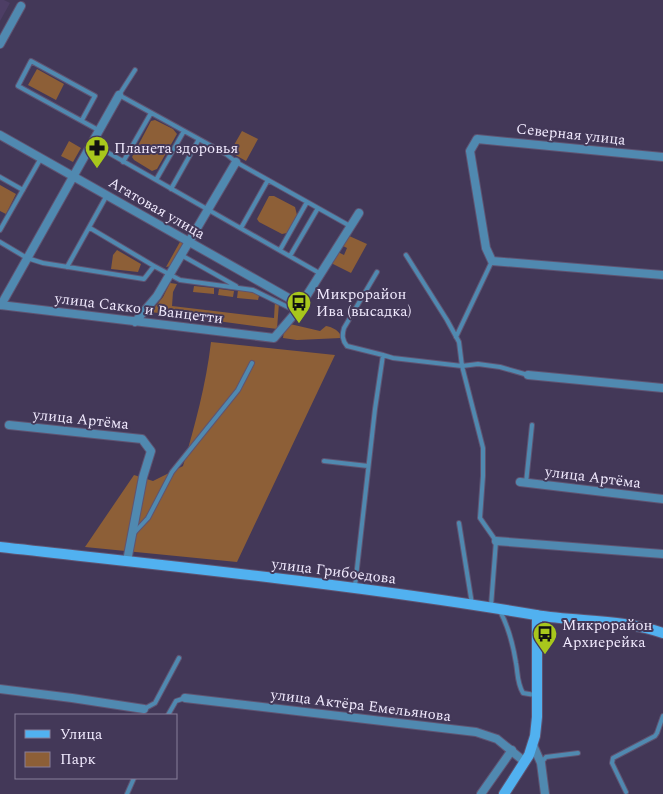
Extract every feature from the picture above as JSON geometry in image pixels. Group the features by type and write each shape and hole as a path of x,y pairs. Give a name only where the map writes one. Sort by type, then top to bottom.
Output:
{"street":[{"path":"0,44 21,6"},
{"path":"0,305 119,96"},
{"name":"Агатовая улица","path":"0,135 107,195 299,308"},
{"name":"Северная улица","path":"492,260 486,248 470,151 477,139 663,157"},
{"path":"136,322 157,296 236,162"},
{"path":"299,308 359,212"},
{"path":"492,260 663,275"},
{"name":"улица Сакко и Ванцетти","path":"0,305 274,338 299,308"},
{"path":"528,375 663,388"},
{"name":"улица Артёма","path":"9,425 142,439 151,451 143,477 127,561"},
{"name":"улица Артёма","path":"523,483 663,499"},
{"path":"496,541 663,554"},
{"name":"улица Грибоедова","path":"0,547 472,604 537,615 646,627 663,633"},
{"path":"504,794 525,762 533,745 537,717 537,615"},
{"path":"0,689 144,709"},
{"name":"улица Актёра Емельянова","path":"184,698 476,732 497,739 525,762"},
{"path":"533,745 540,763 546,794"},
{"path":"481,794 512,750"}],"lane":[{"path":"82,120 95,96 31,61 18,86 100,131"},
{"path":"135,70 119,96 226,154 236,162 351,226"},
{"path":"123,162 151,113"},
{"path":"156,180 184,131"},
{"path":"171,189 199,139"},
{"path":"93,144 321,274"},
{"path":"0,230 41,158"},
{"path":"0,177 23,190"},
{"path":"241,228 268,180"},
{"path":"67,267 107,195"},
{"path":"280,250 308,202"},
{"path":"290,256 318,208"},
{"path":"90,228 180,280 253,290 299,308"},
{"path":"0,242 27,258 42,263 67,267 144,279 154,266"},
{"path":"181,255 238,288"},
{"path":"406,255 459,342 462,366 483,448 480,518 496,541 495,607 510,631 519,686 523,693 537,695"},
{"path":"456,337 492,260"},
{"path":"377,272 344,328 342,335 343,341 347,346 393,358 462,366 478,364 500,367 528,375"},
{"path":"354,589 383,356"},
{"path":"132,535 148,518 172,472 238,390 252,364"},
{"path":"523,483 532,425"},
{"path":"324,461 368,466"},
{"path":"459,523 472,604"},
{"path":"144,709 155,703 179,658"},
{"path":"169,714 176,701 184,698"},
{"path":"626,792 612,764 613,758 654,736 662,726 663,716"},
{"path":"540,763 546,757 578,753"},
{"path":"127,794 134,779"}],"shaded area":[{"path":"0,0 10,3 0,21"}],"green space":[{"path":"37,69 64,84 56,100 28,85"},
{"path":"155,120 173,129 177,134 157,169 152,171 132,157 151,121"},
{"path":"242,131 258,139 246,161 230,152"},
{"path":"69,141 81,148 73,162 61,156"},
{"path":"0,185 16,194 6,214 0,211"},
{"path":"269,196 274,196 295,207 297,215 287,233 282,234 259,222 257,219"},
{"path":"347,235 367,244 351,273 331,263 338,252 344,255 347,248 341,245"},
{"path":"181,240 183,245 171,266 166,267"},
{"path":"117,250 141,264 138,272 111,269 113,255"},
{"path":"170,283 177,284 173,292 172,306 274,318 275,301 279,303 277,329 151,312 163,297"},
{"path":"194,286 214,288 214,294 193,292"},
{"path":"219,289 234,291 233,297 218,295"},
{"path":"238,290 255,293 259,296 258,300 237,298"},
{"path":"290,324 320,331 326,326 338,331 341,338 297,340 283,338 284,330"},
{"path":"211,342 335,355 237,562 85,547 134,475 153,481 183,466 200,405"}],"place":[{"name":"Планета здоровья","path":"97,169"},
{"name":"Микрорайон Ива (высадка)","path":"299,324"},
{"name":"Микрорайон Архиерейка","path":"545,655"}]}
